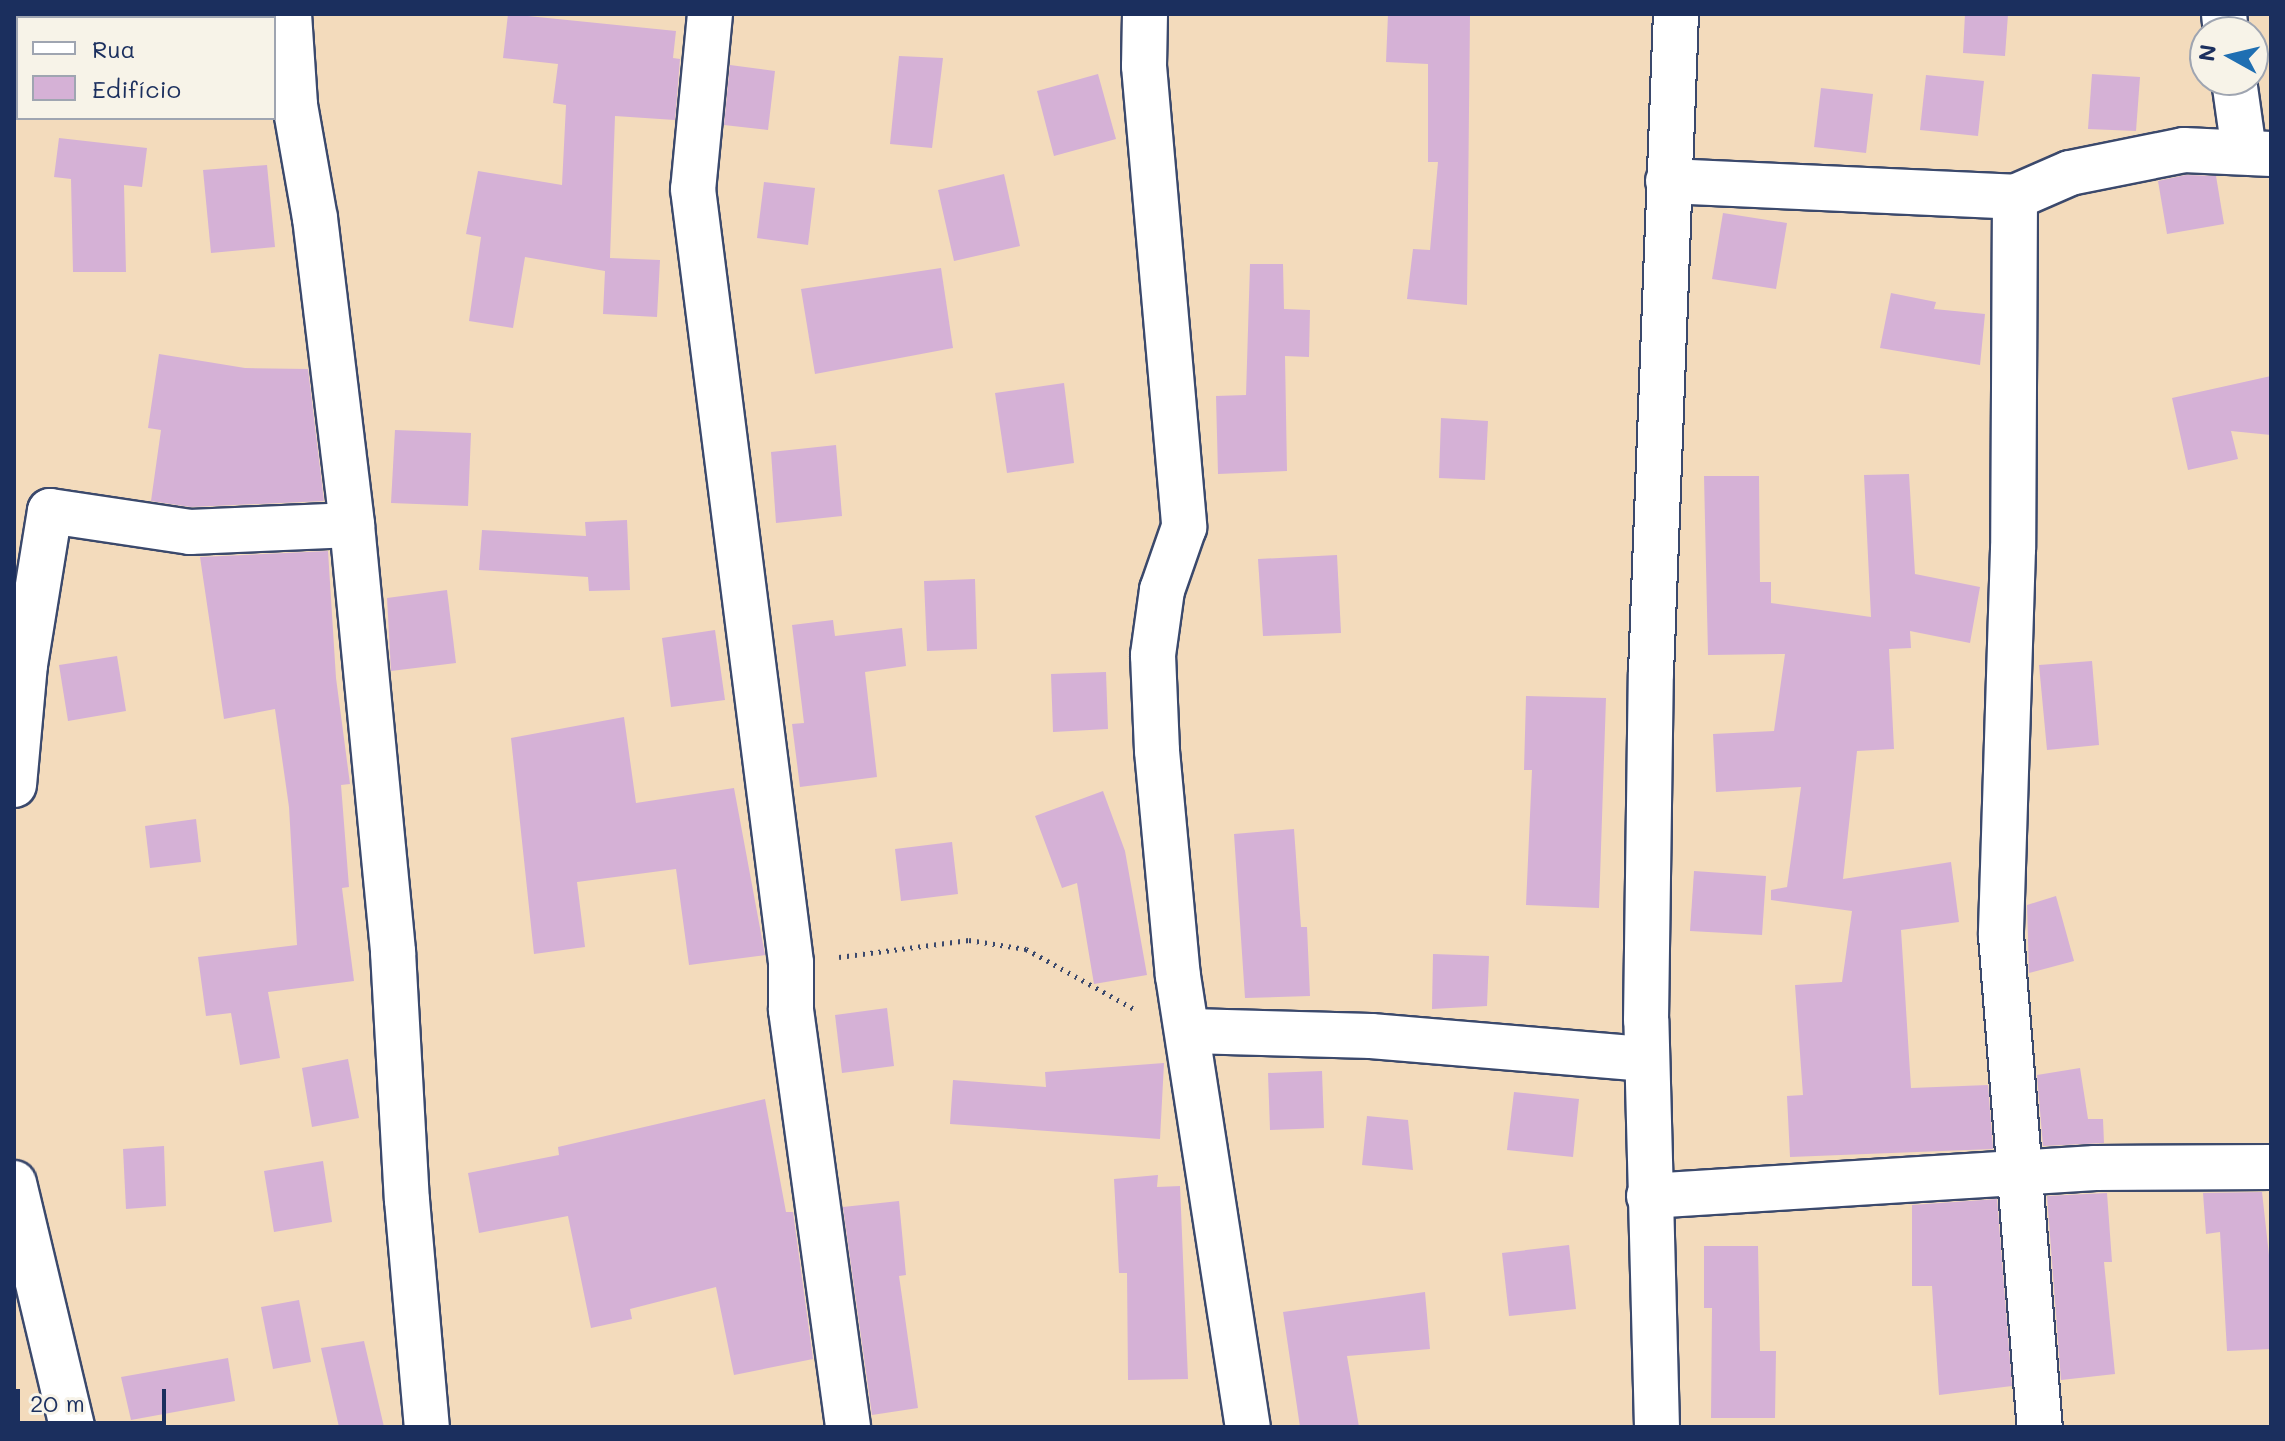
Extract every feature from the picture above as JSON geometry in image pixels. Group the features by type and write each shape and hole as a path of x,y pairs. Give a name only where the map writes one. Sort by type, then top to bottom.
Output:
{"street":[{"path":"289,14 295,105 315,218 352,525 393,952 407,1200 427,1427"},
{"path":"710,14 693,189 791,963 791,1010 848,1427"},
{"path":"1145,14 1144,66 1184,527 1162,590 1153,655 1157,751 1172,932 1190,1031 1248,1427"},
{"path":"1657,1427 1646,1059 1651,673 1676,14"},
{"path":"1668,181 2015,197 2070,173 2184,150 2258,152 2239,96"},
{"path":"2015,197 2013,549 2001,935 2040,1427"},
{"path":"14,785 25,665 50,511 190,532 352,525"},
{"path":"1190,1031 1371,1036 1646,1059"},
{"path":"1649,1196 2171,1165 2271,1167"},
{"path":"14,1183 72,1427"}],"path":[{"path":"791,963 969,940 1026,949 1156,1021 1190,1031"}],"building":[{"path":"508,14 676,31 673,58 680,59 675,120 615,116 610,258 660,260 657,317 603,314 605,271 525,257 513,328 469,321 481,237 466,234 478,171 562,185 566,105 553,103 558,64 503,58"},
{"path":"1388,14 1470,14 1467,305 1407,299 1413,249 1430,250 1438,162 1428,162 1428,64 1386,62"},
{"path":"1965,14 2008,14 2005,56 1963,53"},
{"path":"899,56 943,58 932,148 890,144"},
{"path":"730,65 775,71 768,130 724,125"},
{"path":"1098,74 1116,139 1054,156 1037,91"},
{"path":"2092,74 2140,77 2136,131 2088,129"},
{"path":"1926,75 1984,81 1978,136 1920,130"},
{"path":"1821,88 1873,94 1866,153 1814,147"},
{"path":"59,138 147,148 142,187 124,185 126,272 73,272 71,179 54,177"},
{"path":"267,165 275,247 211,253 203,170"},
{"path":"1004,174 1020,246 954,261 938,190"},
{"path":"2186,175 2216,176 2224,224 2167,234 2158,181"},
{"path":"764,182 815,188 808,245 757,238"},
{"path":"1723,213 1787,223 1776,289 1712,279"},
{"path":"1250,264 1283,264 1284,309 1310,310 1309,357 1285,356 1287,471 1218,474 1216,396 1246,395"},
{"path":"941,268 953,348 815,374 801,289"},
{"path":"1891,293 1936,302 1934,309 1985,314 1980,365 1880,348"},
{"path":"159,354 245,368 308,369 324,501 191,507 151,501 161,430 148,428"},
{"path":"2271,376 2271,435 2231,431 2238,459 2188,470 2172,398"},
{"path":"1064,383 1074,463 1007,473 995,393"},
{"path":"1441,418 1488,421 1485,480 1439,478"},
{"path":"395,430 471,433 468,506 391,503"},
{"path":"836,445 842,516 776,523 771,452"},
{"path":"1909,474 1915,574 1980,587 1970,643 1910,631 1911,648 1889,649 1894,749 1857,751 1843,879 1951,862 1959,922 1901,930 1911,1088 1988,1085 1993,1149 1790,1157 1787,1096 1803,1095 1795,985 1842,982 1852,911 1771,900 1771,890 1787,887 1801,787 1716,792 1713,734 1774,731 1785,654 1708,655 1704,476 1759,476 1760,582 1771,582 1771,603 1871,617 1864,475"},
{"path":"627,520 630,590 589,591 588,577 479,570 482,530 586,536 585,522"},
{"path":"328,551 336,678 350,784 341,785 349,887 342,888 354,981 268,992 280,1058 240,1065 231,1013 206,1016 198,957 297,945 289,807 275,709 224,719 200,557"},
{"path":"1337,555 1341,633 1263,636 1258,559"},
{"path":"975,579 977,649 927,651 924,581"},
{"path":"447,590 456,663 391,671 387,598"},
{"path":"833,620 835,636 902,628 906,666 865,672 877,777 800,787 792,724 804,723 792,625"},
{"path":"715,630 725,700 671,707 662,638"},
{"path":"117,656 126,711 68,721 59,665"},
{"path":"2092,661 2099,745 2047,750 2039,665"},
{"path":"1106,672 1108,729 1053,732 1051,674"},
{"path":"1526,696 1606,698 1599,908 1526,905 1532,770 1524,770"},
{"path":"624,717 636,803 734,788 765,955 689,965 676,869 577,882 585,947 534,954 511,738"},
{"path":"1103,791 1125,851 1147,975 1094,984 1077,883 1062,888 1035,816"},
{"path":"196,819 201,862 150,868 145,826"},
{"path":"1294,829 1301,927 1307,927 1310,996 1245,998 1234,834"},
{"path":"952,842 958,894 901,901 895,849"},
{"path":"1694,871 1766,876 1762,935 1690,931"},
{"path":"2056,896 2074,961 2029,973 2027,905"},
{"path":"1433,954 1489,956 1487,1006 1432,1009"},
{"path":"887,1008 894,1066 842,1073 835,1015"},
{"path":"348,1059 359,1118 312,1127 302,1068"},
{"path":"1164,1063 1160,1139 950,1124 953,1080 1046,1087 1045,1072"},
{"path":"2080,1068 2088,1119 2103,1119 2104,1143 2043,1146 2037,1075"},
{"path":"1322,1071 1324,1128 1270,1130 1268,1073"},
{"path":"1514,1092 1579,1099 1573,1157 1507,1150"},
{"path":"765,1099 786,1212 793,1212 813,1359 734,1375 716,1287 630,1309 632,1319 591,1328 568,1216 479,1233 468,1173 559,1155 558,1147"},
{"path":"1367,1116 1408,1120 1413,1170 1362,1165"},
{"path":"164,1146 166,1206 126,1209 123,1149"},
{"path":"323,1161 332,1222 274,1232 264,1171"},
{"path":"1158,1175 1157,1187 1180,1186 1188,1379 1128,1380 1127,1273 1119,1273 1114,1179"},
{"path":"2262,1192 2271,1273 2271,1349 2227,1351 2220,1232 2206,1234 2203,1193"},
{"path":"2107,1193 2112,1262 2104,1262 2115,1374 2061,1380 2047,1196"},
{"path":"1997,1199 2012,1386 1939,1395 1932,1286 1912,1286 1912,1205"},
{"path":"899,1201 906,1275 899,1276 918,1408 872,1415 843,1207"},
{"path":"1569,1245 1576,1309 1509,1316 1502,1253"},
{"path":"1704,1246 1758,1246 1760,1351 1776,1351 1775,1418 1711,1418 1712,1308 1704,1308"},
{"path":"1425,1292 1430,1349 1347,1356 1359,1427 1300,1427 1283,1312"},
{"path":"299,1300 311,1362 273,1369 261,1307"},
{"path":"364,1341 384,1427 339,1427 321,1348"},
{"path":"228,1358 235,1401 131,1420 121,1377"}]}
